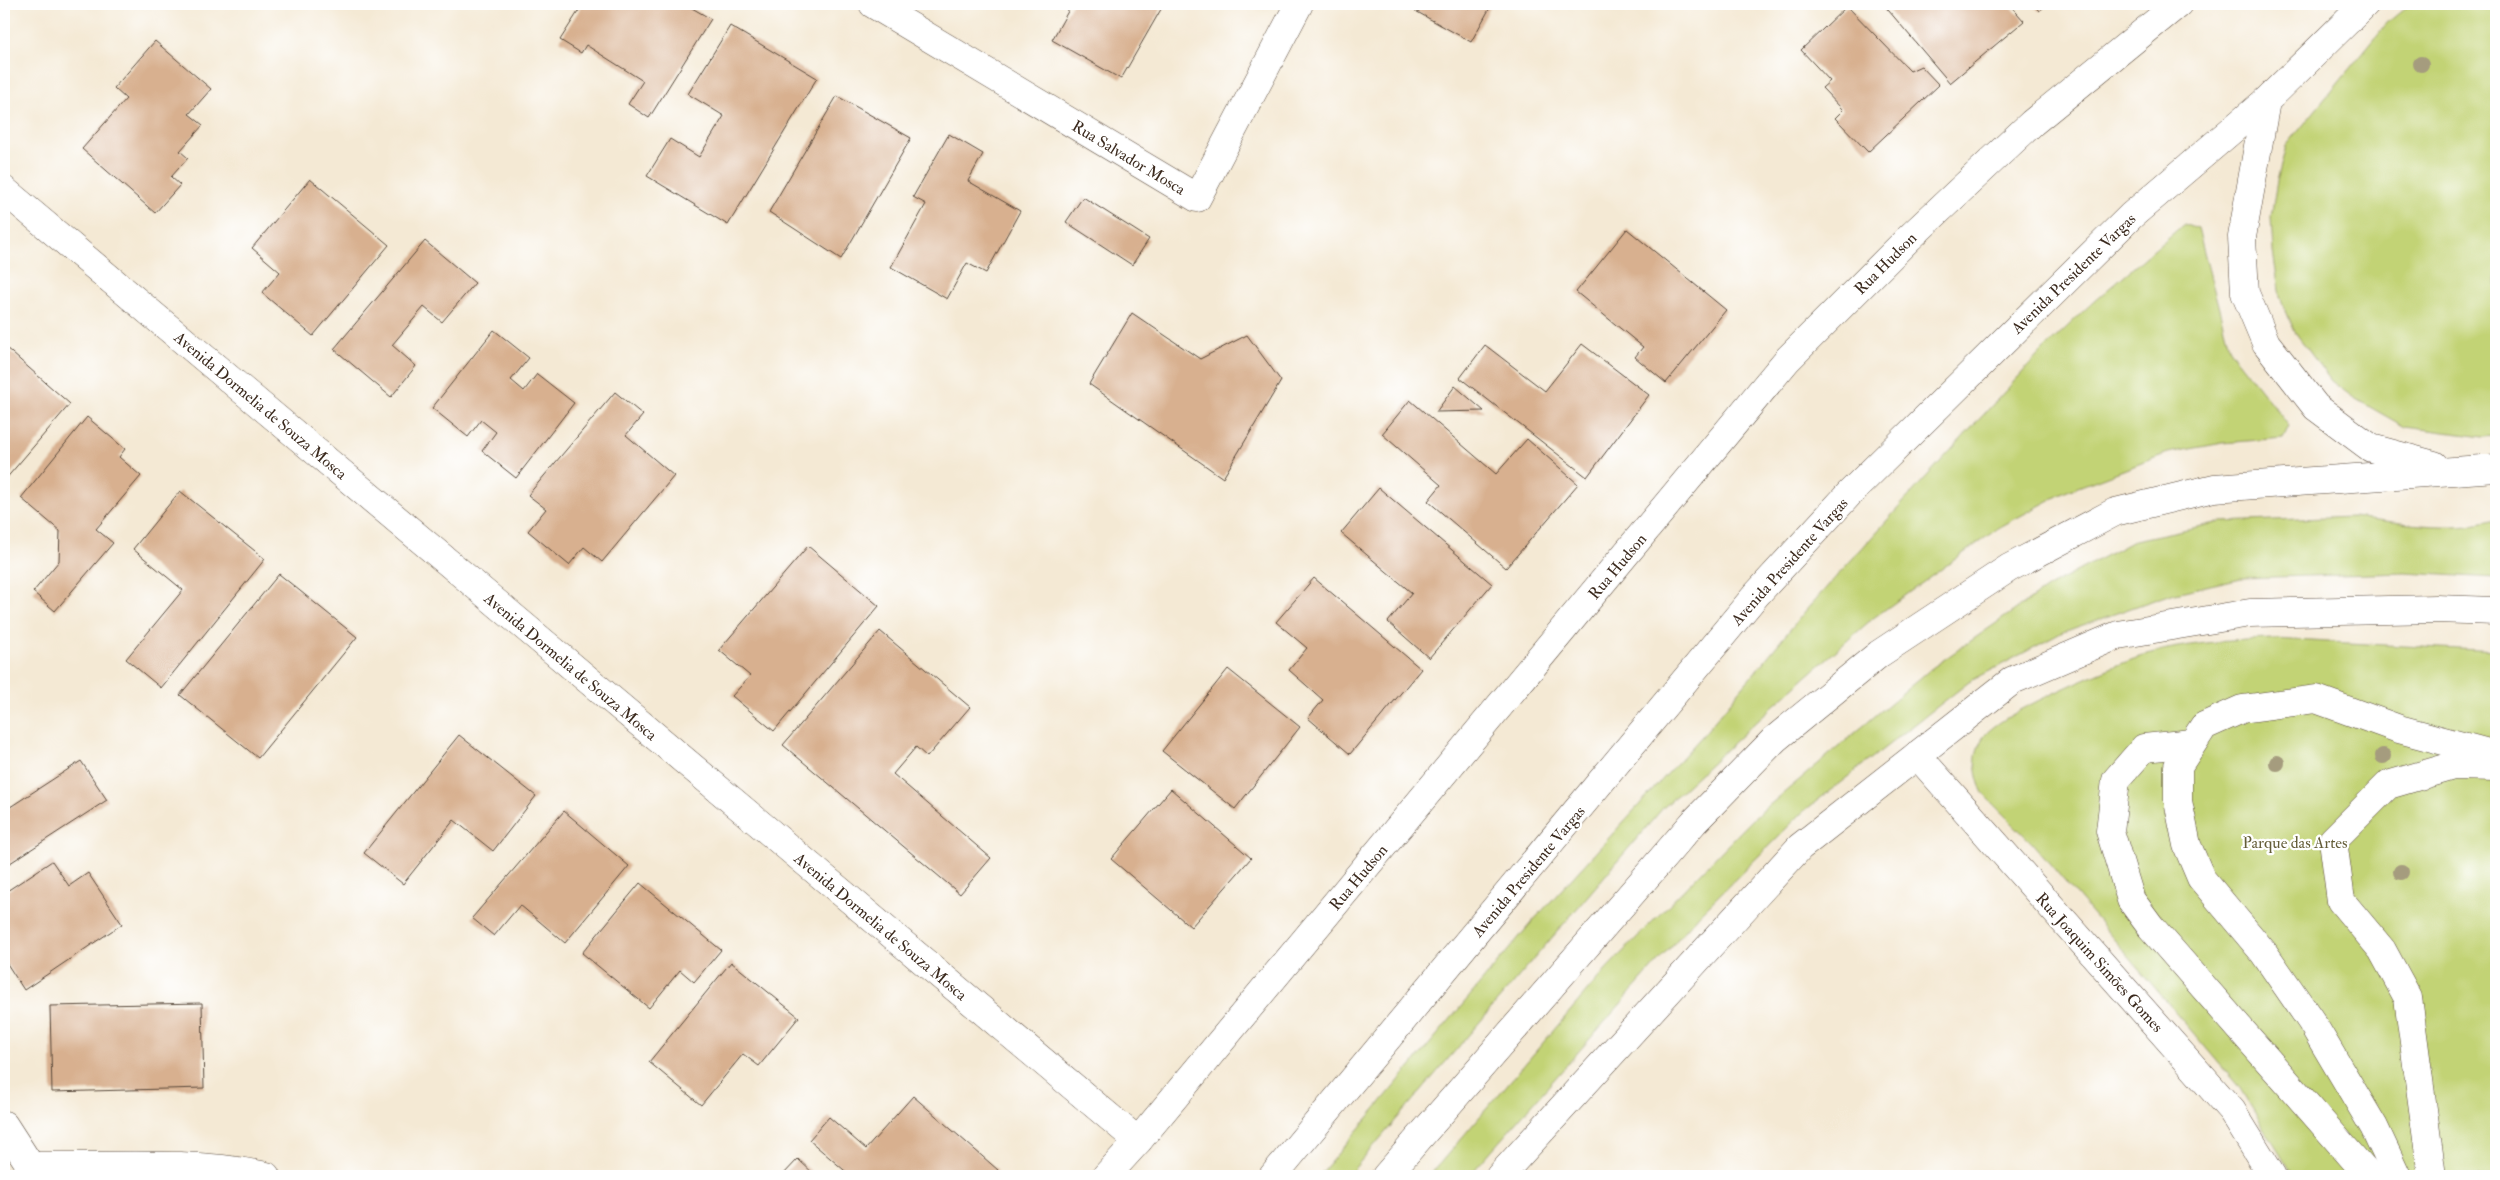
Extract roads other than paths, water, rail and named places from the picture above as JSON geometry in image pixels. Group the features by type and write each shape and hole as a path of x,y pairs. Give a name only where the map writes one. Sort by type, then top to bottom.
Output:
{"street":[{"name":"Rua Salvador Mosca","path":"873,4 1197,198 1298,4"},
{"name":"Rua Hudson","path":"1106,1176 1138,1141 1787,360 1907,240 2032,123 2178,4"},
{"name":"Avenida Presidente Vargas","path":"1273,1176 1756,595 1849,494 2131,216 2266,101 2365,4"},
{"path":"2266,101 2242,236 2245,293 2266,343 2316,407 2371,448 2456,471"},
{"name":"Avenida Dormelia de Souza Mosca","path":"4,190 1138,1141"},
{"path":"1386,1176 1694,822 1775,739 1879,654 2008,568 2115,512 2214,488 2496,468"},
{"path":"1500,1176 1800,847 2013,680 2118,635 2250,613 2436,609 2496,611"},
{"path":"2397,1176 2374,1126 2311,1021 2264,953 2201,878 2187,845 2178,801 2178,766 2204,726 2242,709 2316,699 2399,730 2496,755"},
{"path":"2192,743 2144,748 2116,780 2110,831 2131,900 2150,927 2369,1176"},
{"name":"Rua Joaquim Simões Gomes","path":"1917,755 2232,1111 2272,1176"},
{"path":"2432,1176 2408,998 2382,950 2341,901 2333,840 2388,785 2453,766 2496,767"},
{"path":"4,1124 34,1171 197,1167 231,1169 266,1176"}],"park label":[{"name":"Parque das Artes","path":"2295,842"}]}
